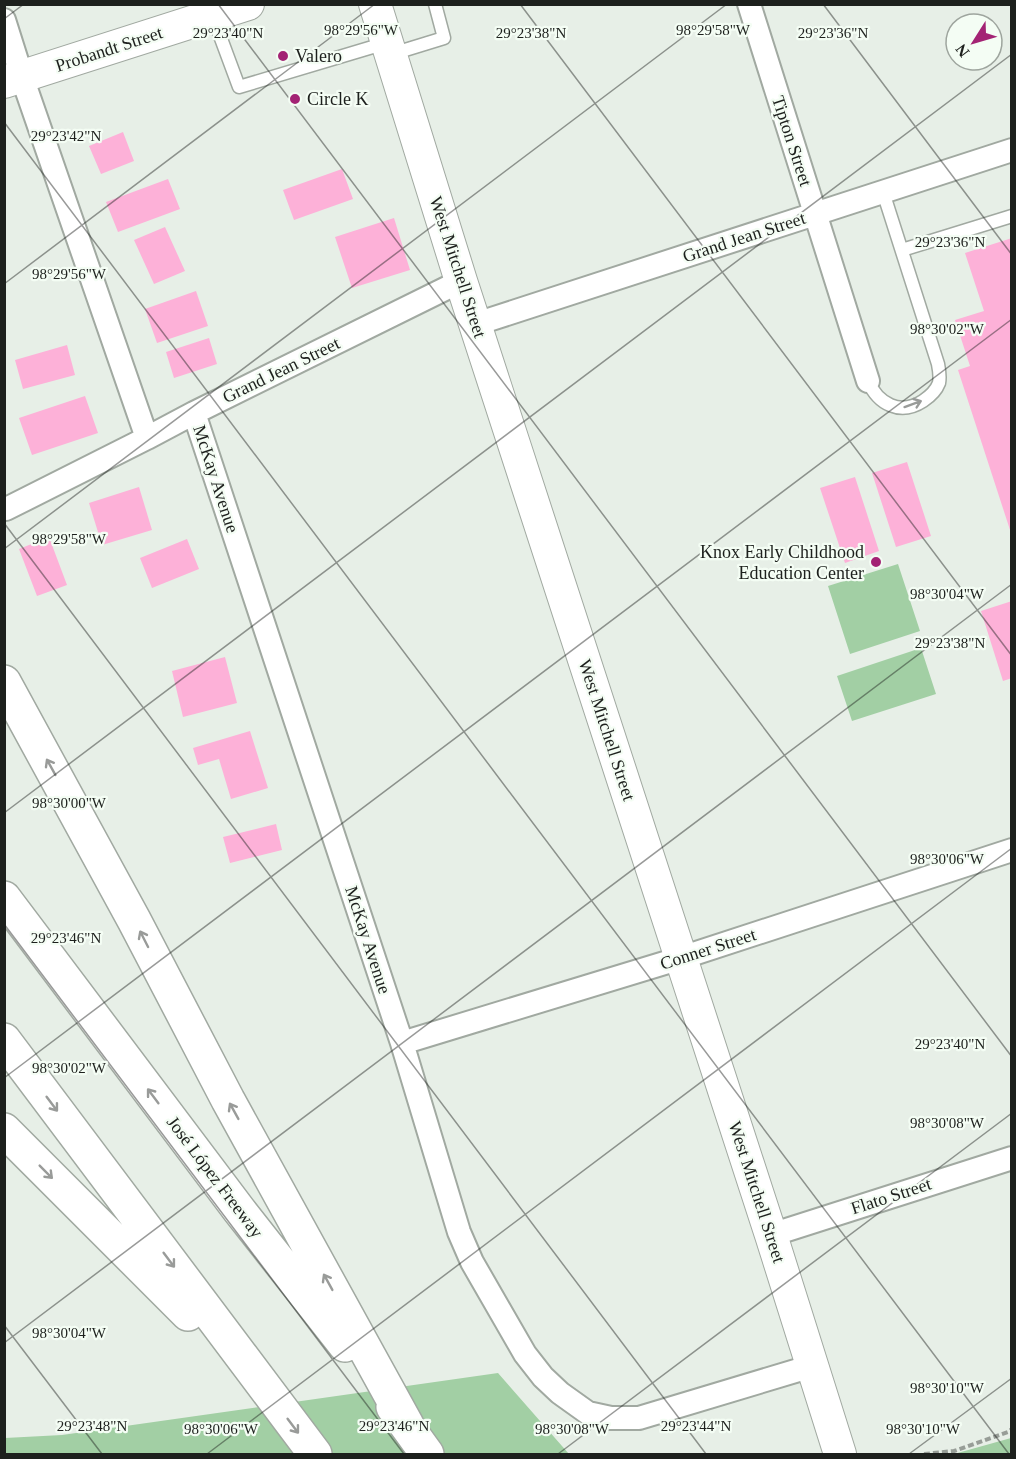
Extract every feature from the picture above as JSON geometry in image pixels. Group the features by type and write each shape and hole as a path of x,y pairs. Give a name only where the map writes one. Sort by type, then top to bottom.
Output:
{"highway":[{"path":"4,682 134,920 228,1100 418,1442"},
{"name":"José López Freeway","path":"4,898 239,1210 418,1442"},
{"path":"4,1040 315,1455"},
{"path":"4,1130 272,1398"}],"street":[{"name":"Probandt Street","path":"13,79 248,4"},
{"name":"West Mitchell Street","path":"375,4 461,280 771,1235 840,1455"},
{"name":"Tipton Street","path":"749,4 868,381"},
{"path":"4,20 13,79 147,438"},
{"name":"Grand Jean Street","path":"476,324 1011,150"},
{"name":"Grand Jean Street","path":"6,509 461,280"},
{"name":"McKay Avenue","path":"194,413 402,1043 459,1232 472,1262 525,1354 543,1377 560,1393 588,1413 611,1418 639,1418 812,1366"},
{"name":"Conner Street","path":"402,1043 681,958 1011,850"},
{"name":"Flato Street","path":"771,1235 1011,1158"}],"lane":[{"path":"213,16 239,87 389,49 444,38 436,5"},
{"path":"868,381 872,392 880,400 891,406 906,408 918,404 931,395 939,383 939,364 883,192"},
{"path":"902,250 1011,216"}],"path":[{"path":"924,1455 954,1451 1011,1429"}],"green space":[{"path":"898,564 920,631 850,654 828,586"},
{"path":"921,648 936,694 852,721 837,676"},
{"path":"498,1373 569,1454 5,1454 5,1438 62,1435"},
{"path":"1011,1438 1011,1454 954,1454"}],"building":[{"path":"123,132 134,161 101,174 89,146"},
{"path":"342,169 353,199 294,220 283,190"},
{"path":"168,179 180,209 118,232 106,202"},
{"path":"394,218 410,270 352,288 335,237"},
{"path":"165,227 185,271 154,284 134,240"},
{"path":"1012,238 1011,533 958,370 970,366 955,320 984,311 965,253"},
{"path":"196,291 208,326 157,343 145,309"},
{"path":"209,338 217,364 174,378 166,352"},
{"path":"67,345 75,375 23,389 15,360"},
{"path":"85,396 98,433 32,455 19,418"},
{"path":"907,462 931,536 896,547 872,473"},
{"path":"855,477 879,551 845,563 820,488"},
{"path":"139,487 152,530 102,545 89,503"},
{"path":"49,537 67,585 37,596 19,549"},
{"path":"187,539 199,569 152,588 140,558"},
{"path":"1012,601 1012,678 1003,681 981,611"},
{"path":"225,657 237,703 183,717 172,671"},
{"path":"250,731 268,788 231,799 219,759 198,765 193,748"},
{"path":"276,824 282,850 230,863 223,837"}],"place":[{"name":"Valero","path":"283,56"},
{"name":"Circle K","path":"295,99"},
{"name":"Knox Early Childhood Education Center","path":"876,562"}]}
